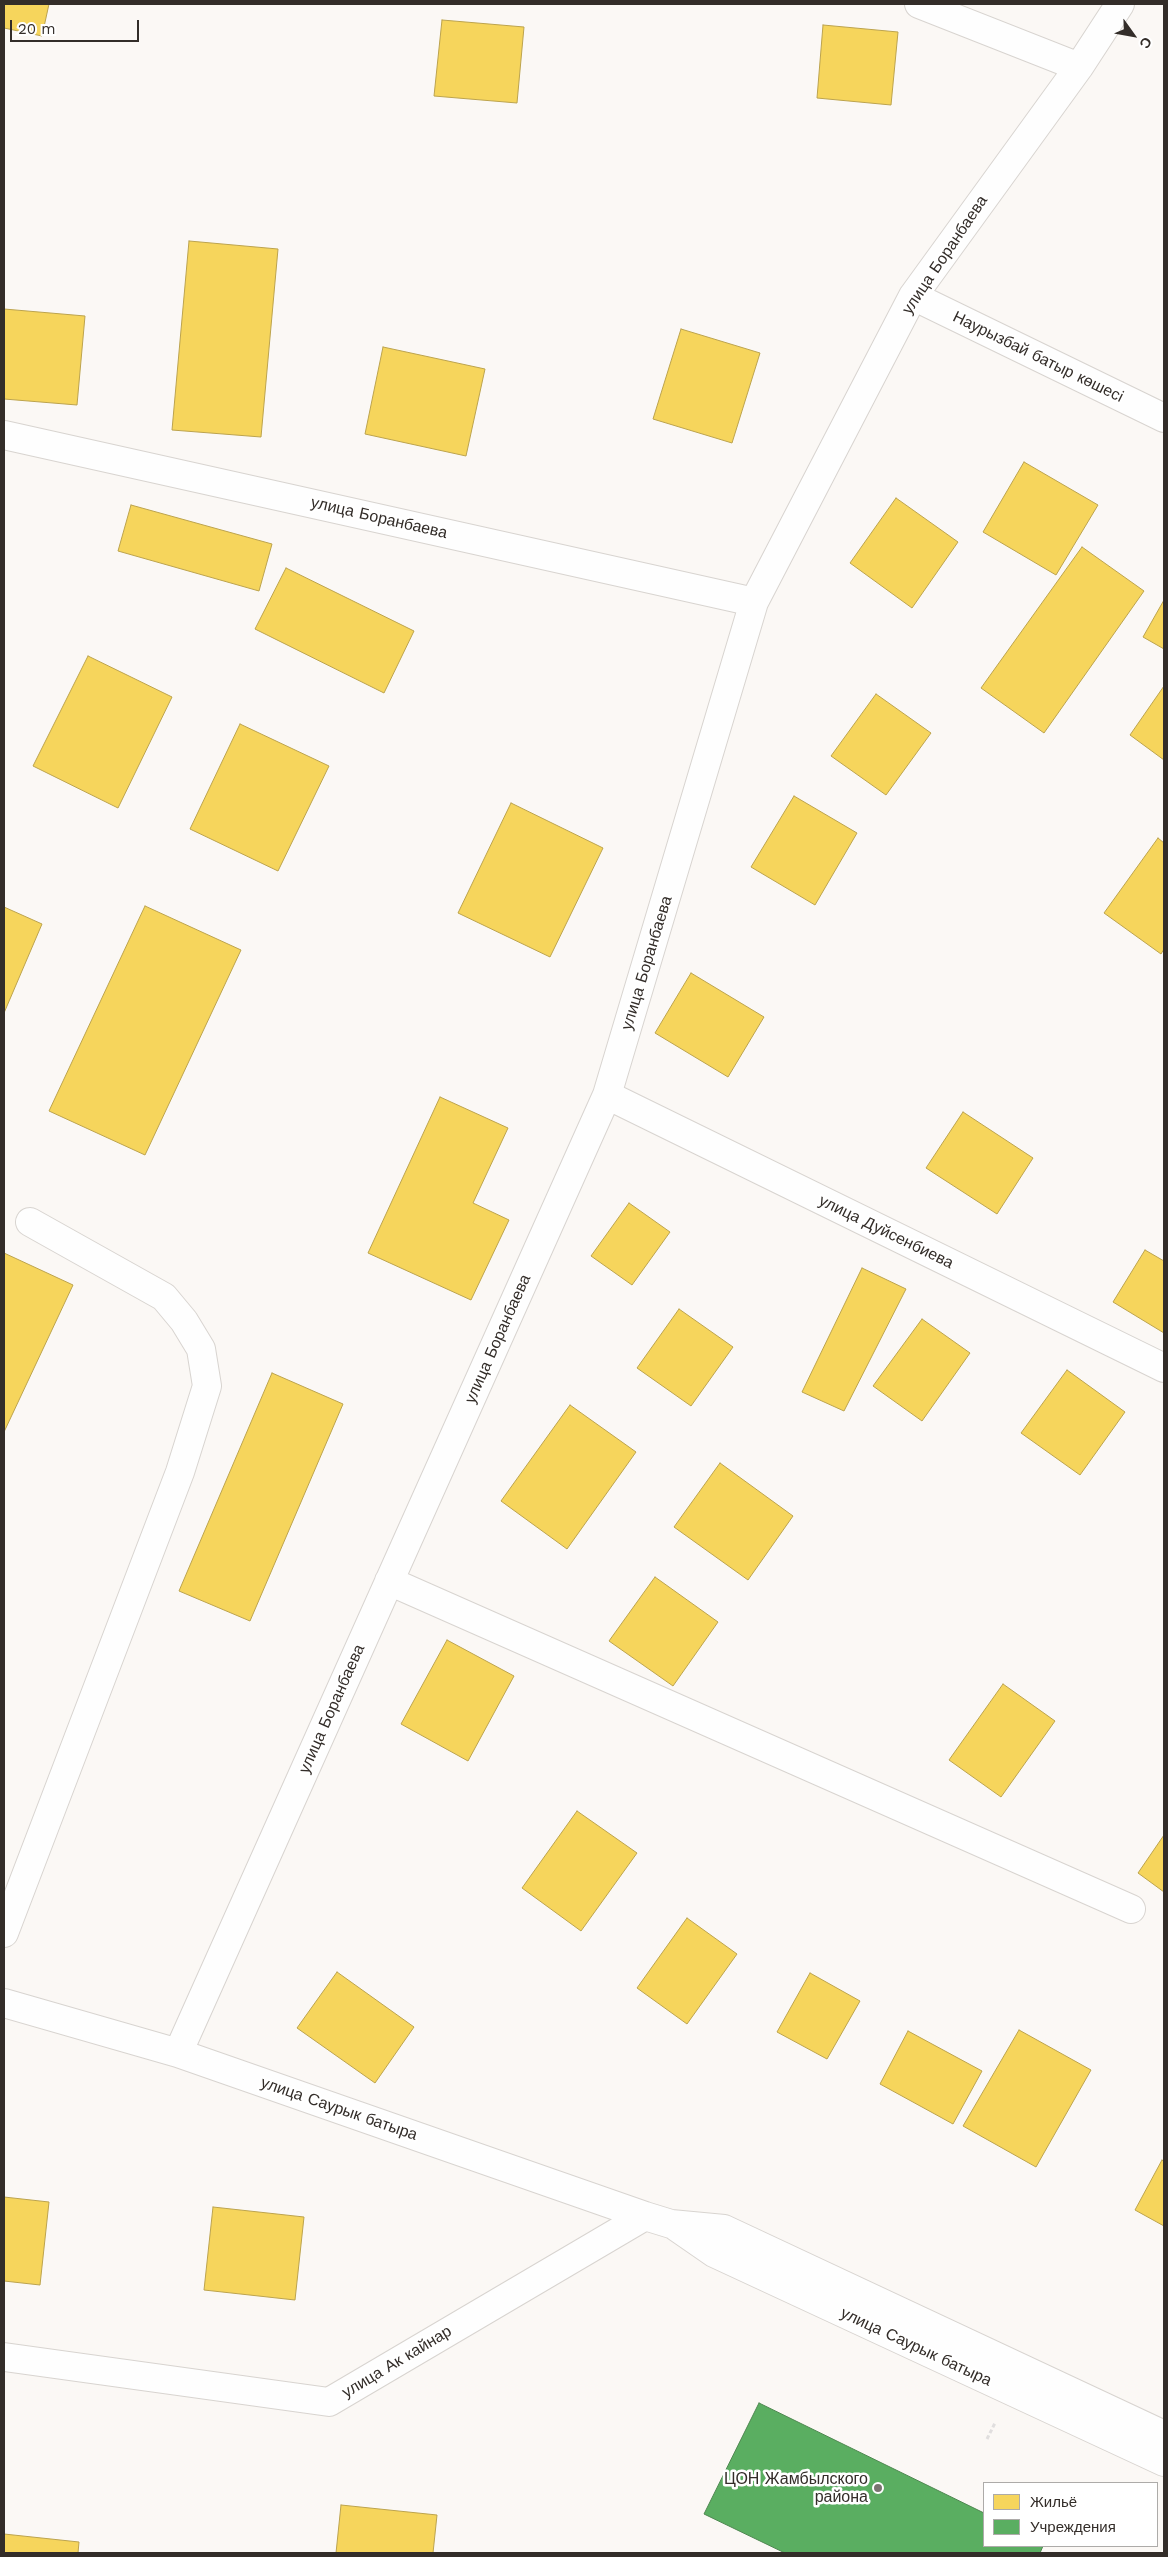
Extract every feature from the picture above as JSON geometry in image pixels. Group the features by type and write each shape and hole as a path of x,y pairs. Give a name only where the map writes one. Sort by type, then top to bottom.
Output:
{"street":[{"path":"918,4 1079,67"},
{"name":"улица Боранбаева","path":"178,2053 607,1095 754,602 913,296 1079,67 1120,4"},
{"name":"Наурызбай батыр көшесі","path":"913,296 1164,418"},
{"name":"улица Боранбаева","path":"4,435 754,602"},
{"name":"улица Дуйсенбиева","path":"607,1095 1164,1368"},
{"path":"4,1933 180,1472 207,1386 201,1349 184,1321 164,1297 30,1222"},
{"path":"389,1581 1131,1909"},
{"name":"улица Саурык батыра","path":"4,2003 178,2053 645,2216 672,2224 724,2229 1164,2435"},
{"name":"улица Ак кайнар","path":"4,2358 330,2402 645,2216"},
{"name":"улица Саурык батыра","path":"672,2224 714,2252 1164,2462"}],"building: Жильё":[{"path":"4,4 49,4 42,36 4,28"},
{"path":"442,20 524,27 517,103 434,96"},
{"path":"823,25 898,32 891,105 817,98"},
{"path":"189,241 278,249 261,437 172,430"},
{"path":"4,309 85,316 77,405 4,399"},
{"path":"681,329 760,353 732,443 653,419"},
{"path":"383,347 485,369 466,456 365,434"},
{"path":"1024,462 1098,505 1056,575 983,532"},
{"path":"896,498 958,542 912,608 850,563"},
{"path":"131,505 272,544 259,591 118,551"},
{"path":"1082,547 1144,591 1044,733 981,688"},
{"path":"286,568 414,631 384,693 255,629"},
{"path":"1164,600 1164,649 1143,637"},
{"path":"88,656 172,697 118,808 33,766"},
{"path":"1164,686 1164,760 1130,735"},
{"path":"876,694 931,733 886,795 831,756"},
{"path":"240,724 329,766 278,871 190,829"},
{"path":"794,796 857,833 815,905 751,867"},
{"path":"511,803 603,848 550,957 458,913"},
{"path":"1158,838 1164,843 1164,949 1161,954 1104,913"},
{"path":"145,906 241,950 145,1155 49,1111"},
{"path":"4,907 42,924 4,1013"},
{"path":"691,973 764,1017 728,1077 655,1033"},
{"path":"440,1097 508,1128 473,1203 509,1220 471,1300 368,1253"},
{"path":"963,1112 1033,1158 997,1214 926,1168"},
{"path":"629,1203 670,1232 632,1285 591,1256"},
{"path":"1145,1250 1164,1261 1164,1333 1113,1302"},
{"path":"4,1253 73,1285 4,1432"},
{"path":"862,1268 906,1289 844,1411 802,1392"},
{"path":"679,1309 733,1347 691,1406 637,1368"},
{"path":"922,1319 970,1353 922,1421 873,1386"},
{"path":"1067,1370 1125,1412 1080,1475 1021,1433"},
{"path":"272,1373 343,1404 250,1621 179,1591"},
{"path":"570,1405 636,1452 567,1549 501,1501"},
{"path":"720,1463 793,1516 748,1580 674,1527"},
{"path":"655,1577 718,1622 673,1686 609,1641"},
{"path":"447,1640 514,1676 468,1761 401,1724"},
{"path":"1003,1684 1055,1721 1001,1797 949,1760"},
{"path":"577,1811 637,1853 581,1931 522,1888"},
{"path":"1164,1835 1164,1892 1138,1873"},
{"path":"687,1918 737,1954 687,2024 637,1988"},
{"path":"337,1972 414,2027 375,2083 297,2028"},
{"path":"810,1973 860,2001 827,2059 777,2032"},
{"path":"1019,2030 1091,2070 1036,2167 963,2126"},
{"path":"908,2031 982,2071 953,2124 880,2084"},
{"path":"1162,2160 1164,2162 1164,2226 1135,2210"},
{"path":"4,2197 49,2202 40,2285 4,2281"},
{"path":"213,2207 304,2217 295,2300 204,2290"},
{"path":"341,2505 437,2515 433,2553 336,2553"},
{"path":"4,2534 79,2542 78,2553 4,2553"}],"building: Учреждения":[{"path":"759,2403 983,2513 983,2547 1043,2547 1040,2553 785,2553 704,2514"}],"place":[{"name":"ЦОН Жамбылского района","path":"878,2488"}]}
